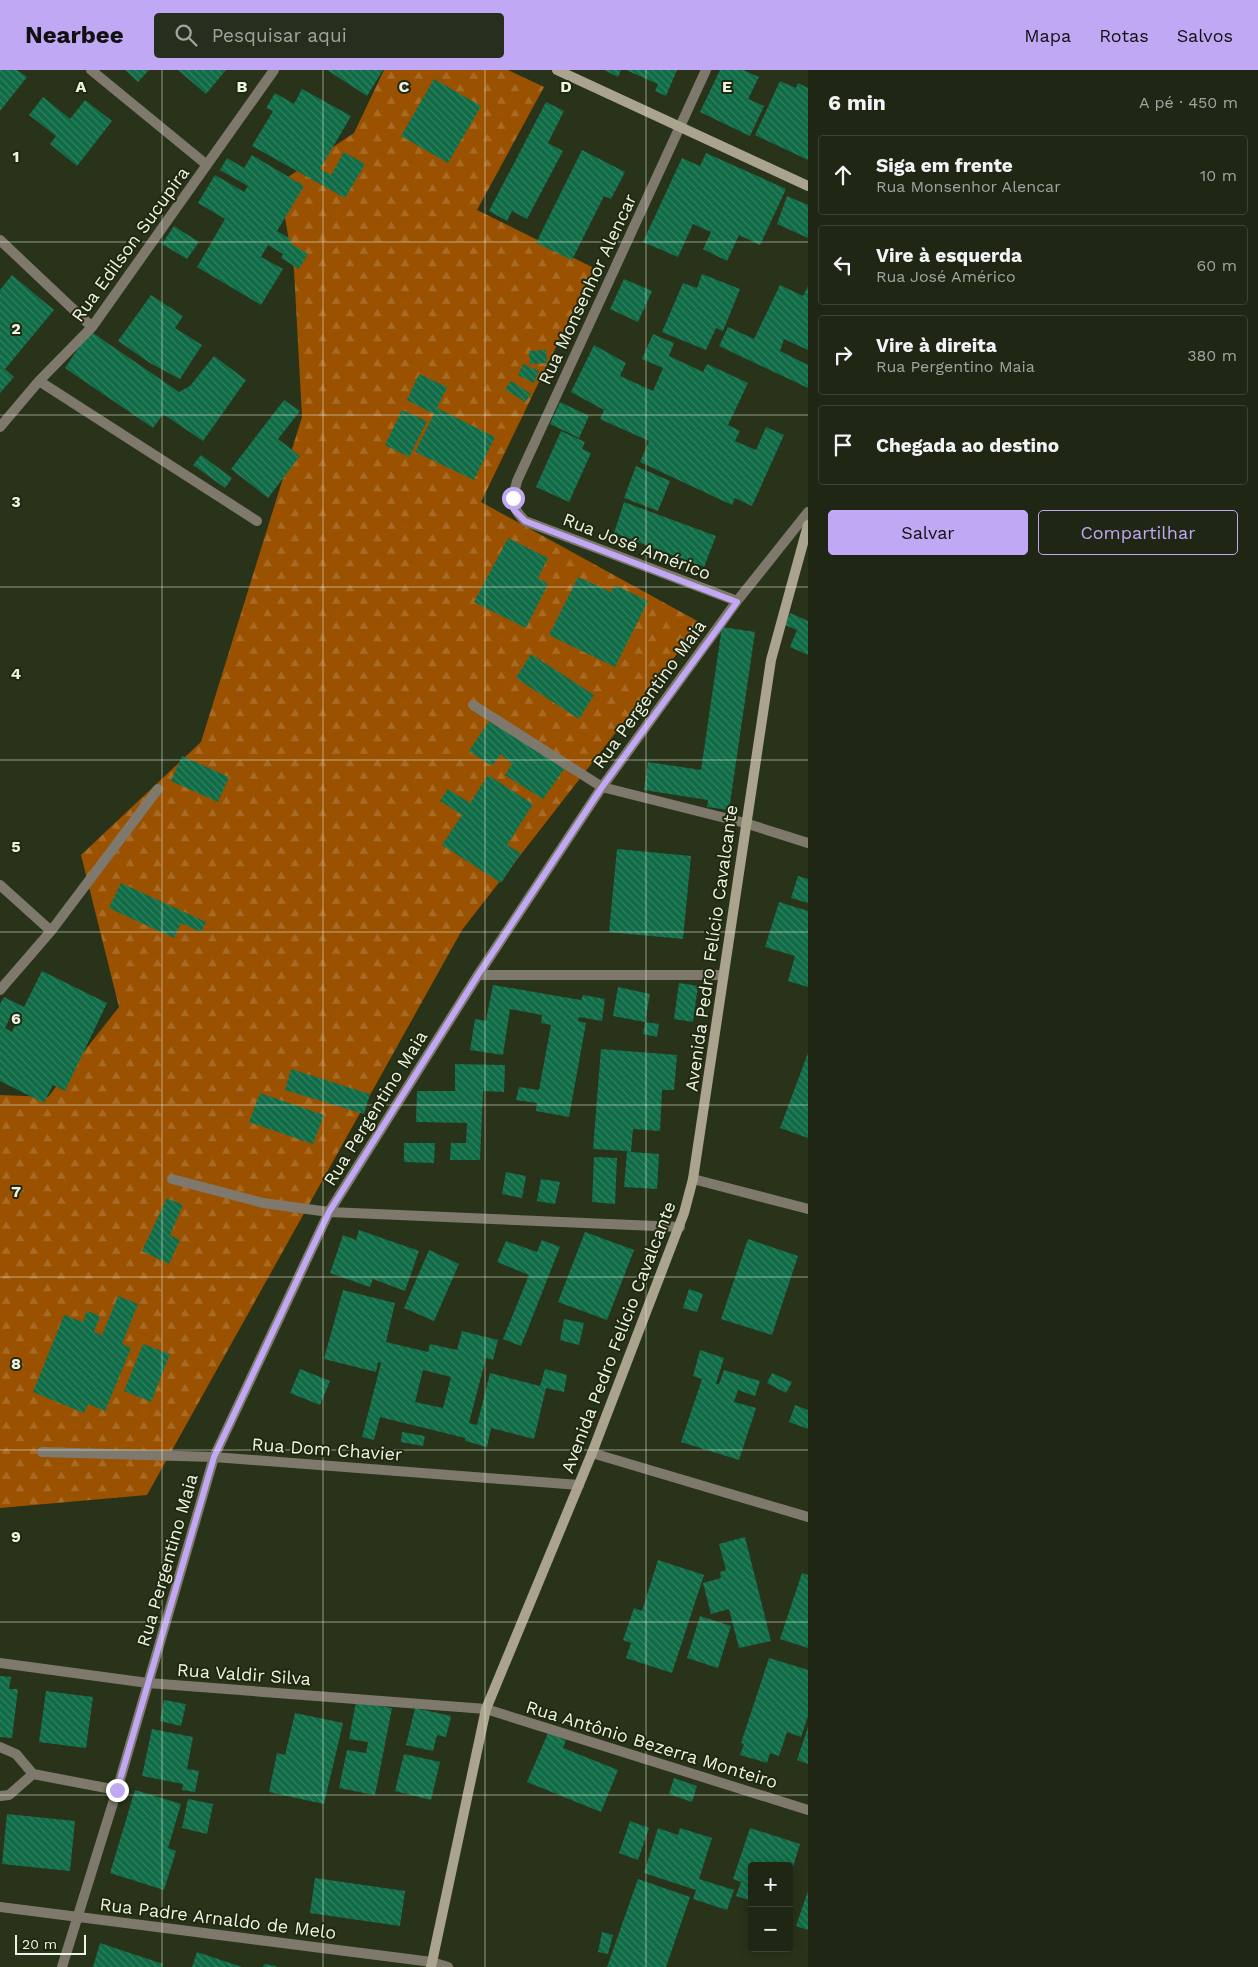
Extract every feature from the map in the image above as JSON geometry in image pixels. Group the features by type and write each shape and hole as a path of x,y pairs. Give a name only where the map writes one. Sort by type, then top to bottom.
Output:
{"street":[{"path":"91,70 207,165"},
{"name":"Rua Edilson Sucupira","path":"0,427 39,382 92,327 274,70"},
{"path":"557,70 808,186"},
{"name":"Rua Monsenhor Alencar","path":"525,521 514,510 513,498 517,481 706,70"},
{"path":"0,240 92,327"},
{"path":"39,382 258,521"},
{"name":"Rua Pergentino Maia","path":"62,1967 117,1790 214,1457 329,1212 478,975 602,787 737,602 808,512"},
{"name":"Rua José Américo","path":"525,521 737,602"},
{"name":"Avenida Pedro Felício Cavalcante","path":"432,1964 486,1709 592,1453 680,1227 693,1179 771,660 808,525"},
{"path":"473,704 602,787 745,823 808,843"},
{"path":"0,990 51,931 158,789"},
{"path":"0,885 51,931"},
{"path":"478,975 724,975"},
{"path":"172,1179 263,1203 329,1212 680,1227"},
{"path":"693,1179 808,1209"},
{"name":"Rua Dom Chavier","path":"42,1452 214,1457 579,1485"},
{"path":"592,1453 807,1515"},
{"name":"Rua Valdir Silva","path":"0,1663 148,1683 486,1709"},
{"name":"Rua Antônio Bezerra Monteiro","path":"486,1709 808,1810"},
{"path":"0,1747 16,1754 33,1774 117,1790"},
{"path":"0,1796 9,1795 33,1774"},
{"name":"Rua Padre Arnaldo de Melo","path":"0,1907 448,1967"}],"green space":[{"path":"384,70 508,70 544,87 477,210 594,268 481,502 701,623 462,930 147,1495 0,1508 0,1095 48,1097 119,1007 81,855 201,742 302,417 294,270 279,183 354,133"}],"building":[{"path":"0,70 17,70 27,77 0,111"},
{"path":"125,70 149,70 138,82"},
{"path":"178,70 226,70 206,94"},
{"path":"327,70 383,70 367,96"},
{"path":"604,70 621,70 618,77"},
{"path":"626,70 677,70 666,96 655,91 658,84"},
{"path":"720,70 743,70 759,77 748,99 764,106 750,136 700,112"},
{"path":"434,79 481,106 448,163 401,136"},
{"path":"780,81 796,88 798,83 808,88 808,160 755,135"},
{"path":"302,89 351,116 320,169 331,175 344,152 365,164 345,198 252,146 273,111 266,108 275,93 294,104"},
{"path":"43,97 70,119 85,100 112,121 77,166 50,144 56,136 29,115"},
{"path":"546,102 564,111 548,143 563,151 527,219 512,211 507,221 489,211"},
{"path":"582,150 625,172 611,199 604,196 572,260 536,243"},
{"path":"706,153 786,189 760,245 739,235 727,261 703,249 711,232 693,224 678,257 643,242 682,158 700,166"},
{"path":"252,155 304,186 277,231 292,240 290,243 308,254 299,269 281,258 283,254 268,245 261,257 283,269 261,305 197,267 225,219 198,203 215,175 244,192 248,186 220,170 227,158 244,168"},
{"path":"787,196 808,205 808,238 777,224"},
{"path":"174,226 199,242 187,259 162,244"},
{"path":"702,274 740,289 723,331 716,328 706,350 662,332 683,283 697,288"},
{"path":"12,275 54,310 5,369 14,377 0,393 0,290"},
{"path":"624,279 652,291 638,322 610,309"},
{"path":"780,285 803,296 808,286 808,350 784,339 780,351 808,365 808,388 719,346 728,327 754,339"},
{"path":"151,295 183,316 175,328 202,345 180,379 150,363 118,341"},
{"path":"90,331 179,392 190,386 214,356 246,380 203,441 163,414 153,428 65,368"},
{"path":"653,334 674,343 669,356 703,372 707,364 748,383 728,425 740,431 735,441 756,450 766,427 784,435 752,506 735,498 732,505 640,462 649,441 600,419 604,410 571,392 594,345 626,363 620,376 653,391 663,368 642,359"},
{"path":"546,350 547,363 530,364 529,351"},
{"path":"523,364 539,371 534,383 518,375"},
{"path":"419,374 447,387 437,408 495,437 474,480 415,452 434,414 407,400"},
{"path":"511,381 531,394 525,402 505,389"},
{"path":"284,400 300,411 278,439 300,456 268,498 231,469"},
{"path":"560,402 589,416 579,438 550,424"},
{"path":"402,410 427,421 409,457 385,445"},
{"path":"561,431 585,442 582,449 591,453 569,502 536,487"},
{"path":"201,455 232,478 225,488 193,465"},
{"path":"636,466 670,481 658,511 624,498"},
{"path":"624,502 716,536 704,567 614,533"},
{"path":"508,538 548,558 538,578 548,584 526,628 474,602"},
{"path":"578,577 611,592 615,585 648,601 615,667 549,635"},
{"path":"790,613 808,621 808,655 790,647 797,630 785,625"},
{"path":"722,627 755,632 729,810 707,807 708,800 644,790 648,762 701,770"},
{"path":"531,654 594,695 579,719 516,678"},
{"path":"489,721 565,768 543,799 505,775 512,764 501,754 492,766 469,751"},
{"path":"182,756 229,777 218,802 171,781"},
{"path":"488,775 533,804 507,845 521,853 501,883 442,845 462,815 440,801 448,789 470,803"},
{"path":"617,849 691,856 683,939 609,932"},
{"path":"798,876 808,879 808,903 791,898"},
{"path":"121,883 206,922 201,932 181,923 174,938 109,908"},
{"path":"779,902 808,911 808,987 788,981 795,956 765,947"},
{"path":"42,971 107,1003 65,1091 53,1085 44,1103 0,1081 0,1004 4,997 24,1007","holes":["10,1018 17,1021 12,1032 5,1028"]},
{"path":"679,983 698,986 693,1022 674,1019"},
{"path":"493,985 581,1000 583,995 605,999 602,1021 579,1017 578,1021 586,1023 569,1117 536,1111 537,1103 516,1100 519,1087 539,1090 551,1025 541,1023 542,1015 510,1009 503,1055 470,1050 475,1019 486,1021"},
{"path":"618,987 650,994 645,1022 613,1016"},
{"path":"645,1022 659,1024 657,1037 643,1034"},
{"path":"601,1049 677,1055 674,1090 662,1090 660,1131 633,1129 631,1152 659,1154 657,1189 624,1187 627,1151 593,1149"},
{"path":"808,1053 808,1138 780,1128"},
{"path":"455,1064 505,1065 504,1092 483,1091 480,1160 450,1160 451,1143 466,1143 467,1123 416,1122 417,1091 455,1091"},
{"path":"291,1069 370,1094 364,1114 285,1090"},
{"path":"260,1093 324,1115 313,1144 249,1122"},
{"path":"404,1143 435,1143 434,1163 404,1162"},
{"path":"594,1157 617,1158 615,1204 592,1202"},
{"path":"506,1172 526,1176 522,1198 502,1194"},
{"path":"541,1179 560,1182 555,1204 537,1201"},
{"path":"167,1198 183,1205 170,1235 180,1240 169,1264 142,1251"},
{"path":"359,1230 419,1251 405,1291 373,1279 370,1287 330,1273 343,1235 356,1240"},
{"path":"585,1232 634,1250 607,1320 558,1302"},
{"path":"748,1239 798,1256 772,1335 721,1319"},
{"path":"542,1240 560,1247 521,1346 503,1339 529,1275 497,1262 506,1241 537,1252"},
{"path":"429,1250 459,1264 434,1321 404,1308"},
{"path":"689,1289 703,1294 697,1312 683,1308"},
{"path":"343,1290 395,1303 386,1342 428,1352 430,1344 457,1350 462,1331 498,1340 493,1360 486,1358 469,1423 477,1425 490,1373 540,1386 545,1369 567,1375 564,1392 546,1388 534,1439 491,1428 487,1447 465,1441 465,1438 380,1417 374,1440 362,1437 381,1363 378,1362 376,1372 324,1359","holes":["423,1370 451,1377 443,1408 415,1402"]},
{"path":"118,1296 138,1304 122,1344 131,1348 105,1411 88,1404 84,1413 33,1392 64,1315 83,1322 87,1311 100,1316 94,1332 102,1335"},
{"path":"564,1319 584,1323 579,1345 560,1340"},
{"path":"143,1344 170,1354 151,1402 124,1391"},
{"path":"700,1350 724,1358 716,1384 719,1384 724,1370 760,1381 755,1396 738,1390 734,1402 756,1408 739,1460 681,1442 702,1379 693,1376"},
{"path":"300,1369 330,1381 320,1405 290,1393"},
{"path":"772,1373 792,1382 786,1393 767,1383"},
{"path":"795,1405 808,1410 808,1429 789,1422"},
{"path":"402,1432 425,1436 423,1446 401,1442"},
{"path":"745,1537 771,1641 739,1648 729,1609 711,1614 703,1583 721,1578 720,1572 726,1570 719,1544"},
{"path":"658,1560 704,1575 672,1673 626,1658 631,1643 623,1640 634,1608 642,1611"},
{"path":"802,1573 808,1575 808,1648 780,1639"},
{"path":"700,1616 731,1626 718,1668 687,1658"},
{"path":"769,1658 808,1670 808,1716 801,1737 787,1732 779,1756 770,1753 767,1763 740,1755 744,1744 741,1743"},
{"path":"0,1676 11,1677 9,1689 18,1689 12,1738 0,1737"},
{"path":"46,1691 93,1697 86,1748 39,1742"},
{"path":"164,1700 186,1704 181,1726 160,1721"},
{"path":"356,1702 392,1708 375,1795 339,1788 347,1750 366,1753 368,1742 349,1739"},
{"path":"415,1708 451,1716 446,1737 437,1735 433,1751 406,1745"},
{"path":"295,1713 343,1723 324,1804 269,1792 277,1753 285,1755"},
{"path":"808,1727 808,1764 797,1760"},
{"path":"152,1729 193,1737 187,1769 199,1771 195,1792 182,1790 183,1784 142,1776"},
{"path":"548,1733 566,1740 563,1748 618,1770 601,1812 527,1782"},
{"path":"404,1754 440,1762 431,1800 395,1791"},
{"path":"674,1778 697,1786 692,1802 669,1794"},
{"path":"135,1790 181,1804 168,1848 176,1851 164,1890 110,1873"},
{"path":"188,1799 213,1804 207,1834 182,1828"},
{"path":"7,1814 75,1821 70,1871 2,1864"},
{"path":"630,1821 649,1828 638,1860 619,1853"},
{"path":"658,1828 678,1835 680,1828 712,1838 699,1879 734,1890 727,1910 693,1899 696,1890 644,1873"},
{"path":"750,1828 800,1844 793,1867 793,1862 748,1862 748,1900 736,1896 741,1882 733,1879"},
{"path":"315,1878 405,1891 400,1926 310,1913"},
{"path":"638,1879 690,1897 666,1967 607,1967"},
{"path":"808,1891 808,1930 796,1926"},
{"path":"602,1932 613,1935 608,1954 598,1952"},
{"path":"100,1943 163,1964 162,1967 93,1967"},
{"path":"197,1952 242,1967 192,1967"},
{"path":"264,1964 276,1966 276,1967 263,1967"}],"route":[{"path":"117,1790 214,1457 329,1212 478,975 602,787 737,602 525,521 514,510 513,498"}]}
